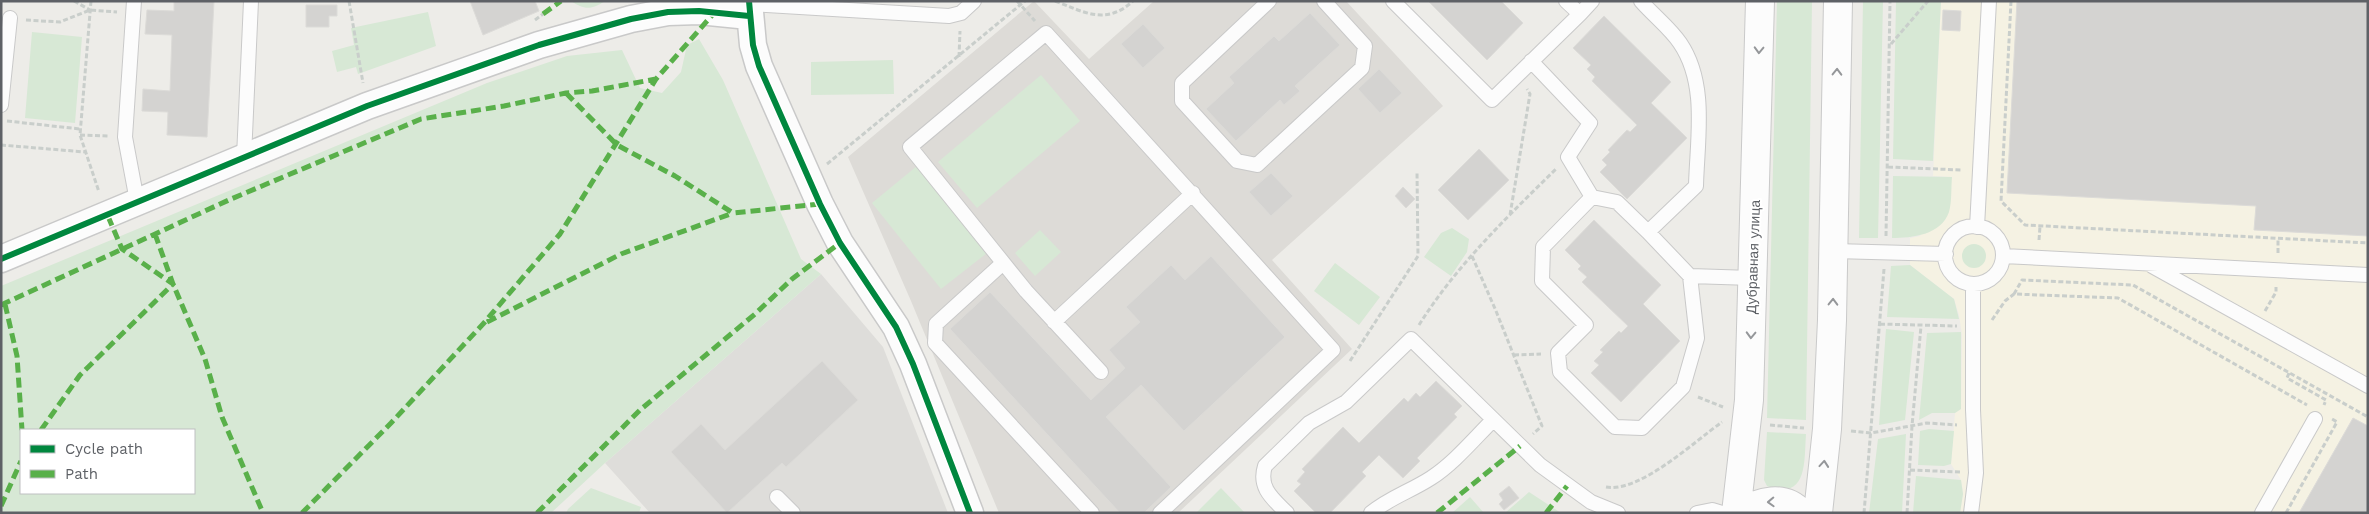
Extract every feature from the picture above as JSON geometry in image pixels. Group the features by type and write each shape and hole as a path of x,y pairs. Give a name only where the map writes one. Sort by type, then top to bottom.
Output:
{"main road":[{"path":"1818,513 1827,430 1834,251 1838,1"},
{"name":"Дубравная улица","path":"1736,513 1748,424 1757,4"},
{"path":"1741,513 1759,503 1774,501 1790,504 1801,513"}],"street":[{"path":"1,259 367,106 539,45 631,19 668,12 749,7 753,45 759,66 840,243 896,327 914,364 970,513"}],"lane":[{"path":"244,157 251,1"},
{"path":"749,7 950,16 961,12 974,1"},
{"path":"1269,1 1182,83 1182,101 1237,162 1256,165 1362,68 1365,46 1324,1"},
{"path":"1393,1 1492,100 1592,1"},
{"path":"1566,1 1580,14"},
{"path":"1641,1 1680,42 1691,63 1698,97 1696,186 1648,232"},
{"path":"1977,227 1989,1"},
{"path":"134,7 125,137 137,201"},
{"path":"1,105 10,18"},
{"path":"1100,372 1003,263 910,147 1046,33 1193,193 1333,350 1160,513"},
{"path":"1531,62 1590,123 1568,157 1592,197 1617,202 1690,276 1697,338 1683,387 1642,428 1615,427 1560,372 1558,353 1586,325 1542,281 1543,247 1592,197"},
{"path":"1054,322 1193,193"},
{"path":"1970,227 1977,227 1984,228 1996,236 2003,249 2003,256 2002,264 1994,276 1988,281 1973,284 1959,280 1953,275 1949,269 1946,254 1947,246 1956,233 1970,227"},
{"path":"1834,251 1946,254"},
{"path":"2003,256 2368,275"},
{"path":"1003,263 936,324 936,343 1092,513"},
{"path":"2149,264 2368,386"},
{"path":"1690,276 1752,278"},
{"path":"1971,513 1976,473 1973,284"},
{"path":"1287,513 1263,486 1262,476 1265,466 1309,423 1346,402 1411,339 1520,446 1576,493 1591,502 1618,513"},
{"path":"2262,513 2313,413"},
{"path":"1370,513 1390,499 1429,479 1443,469 1493,420"},
{"path":"777,497 793,513"},
{"path":"1697,513 1712,510 1722,513"}],"path":[{"path":"74,1 90,10"},
{"path":"91,1 80,135 107,214"},
{"path":"349,1 367,106"},
{"path":"1017,1 1024,9"},
{"path":"809,178 1025,1"},
{"path":"1055,1 1095,16 1121,12 1133,1"},
{"path":"1891,44 1928,1"},
{"path":"2012,1 2001,201 2025,225 2368,243"},
{"path":"10,18 60,22 90,10 134,7"},
{"path":"959,57 960,29"},
{"path":"1510,215 1530,94 1518,75"},
{"path":"1,121 80,129"},
{"path":"80,135 125,137"},
{"path":"1,145 85,152"},
{"path":"1888,166 2002,173"},
{"path":"1350,361 1418,256 1417,171"},
{"path":"1429,310 1471,256 1551,174"},
{"path":"2244,348 2276,292 2278,238"},
{"path":"1471,256 1514,355 1542,426 1520,446"},
{"path":"2014,294 2022,280 2133,285 2368,417"},
{"path":"2022,293 2118,298 2313,413"},
{"path":"1907,513 1912,426 1921,326"},
{"path":"1514,355 1543,354"},
{"path":"2289,374 2287,378 2326,400"},
{"path":"1683,387 1699,398 1722,407"},
{"path":"1598,486 1610,488 1624,486 1638,480 1657,469 1722,422"},
{"path":"1851,431 1872,433 1927,423 1974,426"},
{"path":"1767,425 1806,428"},
{"path":"1532,435 1539,441"},
{"path":"1910,470 1976,473"}],"shaded area":[{"path":"1034,1 1089,59 1154,1 1346,1 1443,106 1272,260 1352,349 1178,513 999,513 911,301 848,157"},
{"path":"1941,1 2368,1 2368,513 1960,513 1963,494 1961,480 1951,464 1955,413 1961,409 1962,335 1959,315 1954,299 1910,265 1910,238 1920,236 1952,177 1933,176"},
{"path":"821,274 883,347 948,513 650,513 605,463"}],"green space":[{"path":"571,1 605,1 588,8"},
{"path":"1777,1 1812,1 1806,420 1767,418"},
{"path":"1863,1 1883,1 1878,238 1859,238"},
{"path":"1896,1 1941,1 1933,161 1893,159"},
{"path":"428,12 436,46 358,74 356,67 337,72 332,51 354,45 351,28"},
{"path":"32,32 82,37 75,123 25,118"},
{"path":"699,39 723,80 801,259 821,274 605,463 551,513 1,513 1,286 487,83 567,56 622,50 640,88 662,93 681,72 687,45"},
{"path":"893,60 894,94 811,95 811,62"},
{"path":"1041,75 1080,121 977,208 938,162"},
{"path":"917,166 987,253 941,289 872,203"},
{"path":"1893,176 1952,177 1949,212 1940,226 1917,236 1892,238"},
{"path":"1452,228 1469,239 1467,252 1451,276 1424,257 1441,233"},
{"path":"1040,230 1061,252 1035,276 1015,253"},
{"path":"1974,244 1983,247 1986,256 1983,265 1974,268 1965,265 1962,256 1965,247"},
{"path":"1335,263 1380,297 1359,325 1314,291"},
{"path":"1910,265 1954,299 1959,319 1887,317 1891,266"},
{"path":"1886,329 1914,332 1905,420 1879,425"},
{"path":"1961,332 1961,409 1955,413 1932,413 1919,420 1927,333"},
{"path":"1929,429 1954,431 1951,464 1944,466 1918,465 1920,431"},
{"path":"1767,432 1806,434 1804,467 1797,484 1790,488 1780,489 1767,486 1764,480"},
{"path":"1906,434 1902,513 1869,513 1878,439"},
{"path":"1916,476 1961,480 1963,494 1960,513 1913,513"},
{"path":"591,488 641,507 639,513 566,513"},
{"path":"1221,488 1245,513 1196,513"},
{"path":"1529,492 1561,513 1505,513"},
{"path":"1470,497 1484,513 1452,513"}],"building":[{"path":"174,1 214,1 207,137 167,135 168,112 142,111 143,89 170,91 172,35 145,34 147,10 174,11"},
{"path":"470,1 535,1 539,11 483,35"},
{"path":"1428,1 1501,1 1523,23 1487,60"},
{"path":"2017,1 2368,1 2368,236 2254,230 2256,206 2007,193"},
{"path":"306,5 337,5 337,16 329,16 329,27 306,27"},
{"path":"1943,10 1961,11 1960,31 1942,30"},
{"path":"1310,13 1340,45 1295,86 1300,91 1284,105 1280,100 1236,141 1206,109 1234,83 1229,77 1274,36 1279,41"},
{"path":"1604,16 1671,82 1651,103 1687,138 1627,199 1600,172 1607,165 1602,160 1610,152 1608,150 1627,130 1630,132 1637,125 1592,81 1595,77 1587,69 1591,65 1573,48"},
{"path":"1143,24 1165,48 1143,68 1121,44"},
{"path":"1379,69 1402,93 1380,113 1358,89"},
{"path":"1479,149 1509,180 1468,220 1438,190"},
{"path":"1271,173 1293,196 1271,216 1249,192"},
{"path":"1403,187 1415,199 1406,208 1395,196"},
{"path":"1594,220 1661,285 1643,304 1680,341 1621,402 1591,373 1599,365 1594,361 1603,352 1600,350 1619,331 1621,333 1628,326 1582,282 1587,277 1578,269 1581,266 1565,250"},
{"path":"1211,256 1285,337 1184,431 1141,385 1106,417 1171,487 1144,513 1120,513 950,329 990,292 1091,400 1125,368 1109,350 1140,322 1126,307 1171,265 1185,280"},
{"path":"822,361 858,400 786,467 782,463 727,513 671,452 701,424 725,450"},
{"path":"1436,381 1462,406 1454,414 1457,417 1417,458 1420,461 1403,478 1379,455 1362,472 1366,476 1330,513 1316,513 1294,491 1301,484 1297,481 1305,472 1302,469 1343,427 1359,443 1404,398 1408,402 1416,393 1420,397"},
{"path":"2353,418 2368,426 2368,513 2299,513"},
{"path":"1509,486 1519,498 1504,510 1499,504 1503,500 1499,494"}],"marked path":[{"path":"543,14 561,1"},
{"path":"302,513 391,423 483,324 560,234 656,79 714,13"},
{"path":"1,305 231,199 421,119 656,79"},
{"path":"566,93 617,145 675,176 733,213 820,204"},
{"path":"487,322 621,254 733,213"},
{"path":"42,429 80,375 173,284 122,249 107,214"},
{"path":"155,234 173,284 205,359 222,417 263,513"},
{"path":"537,513 640,410 755,314 792,279 840,243"},
{"path":"5,304 17,356 22,429"},
{"path":"1437,513 1520,446"},
{"path":"1,506 20,463"},
{"path":"1546,513 1567,486"}],"cycle path":[{"path":"749,1 753,45 759,66 820,204 840,243 896,327 913,364 970,513"},
{"path":"1,259 367,106 539,45 631,19 668,12 699,11 749,16"}]}
